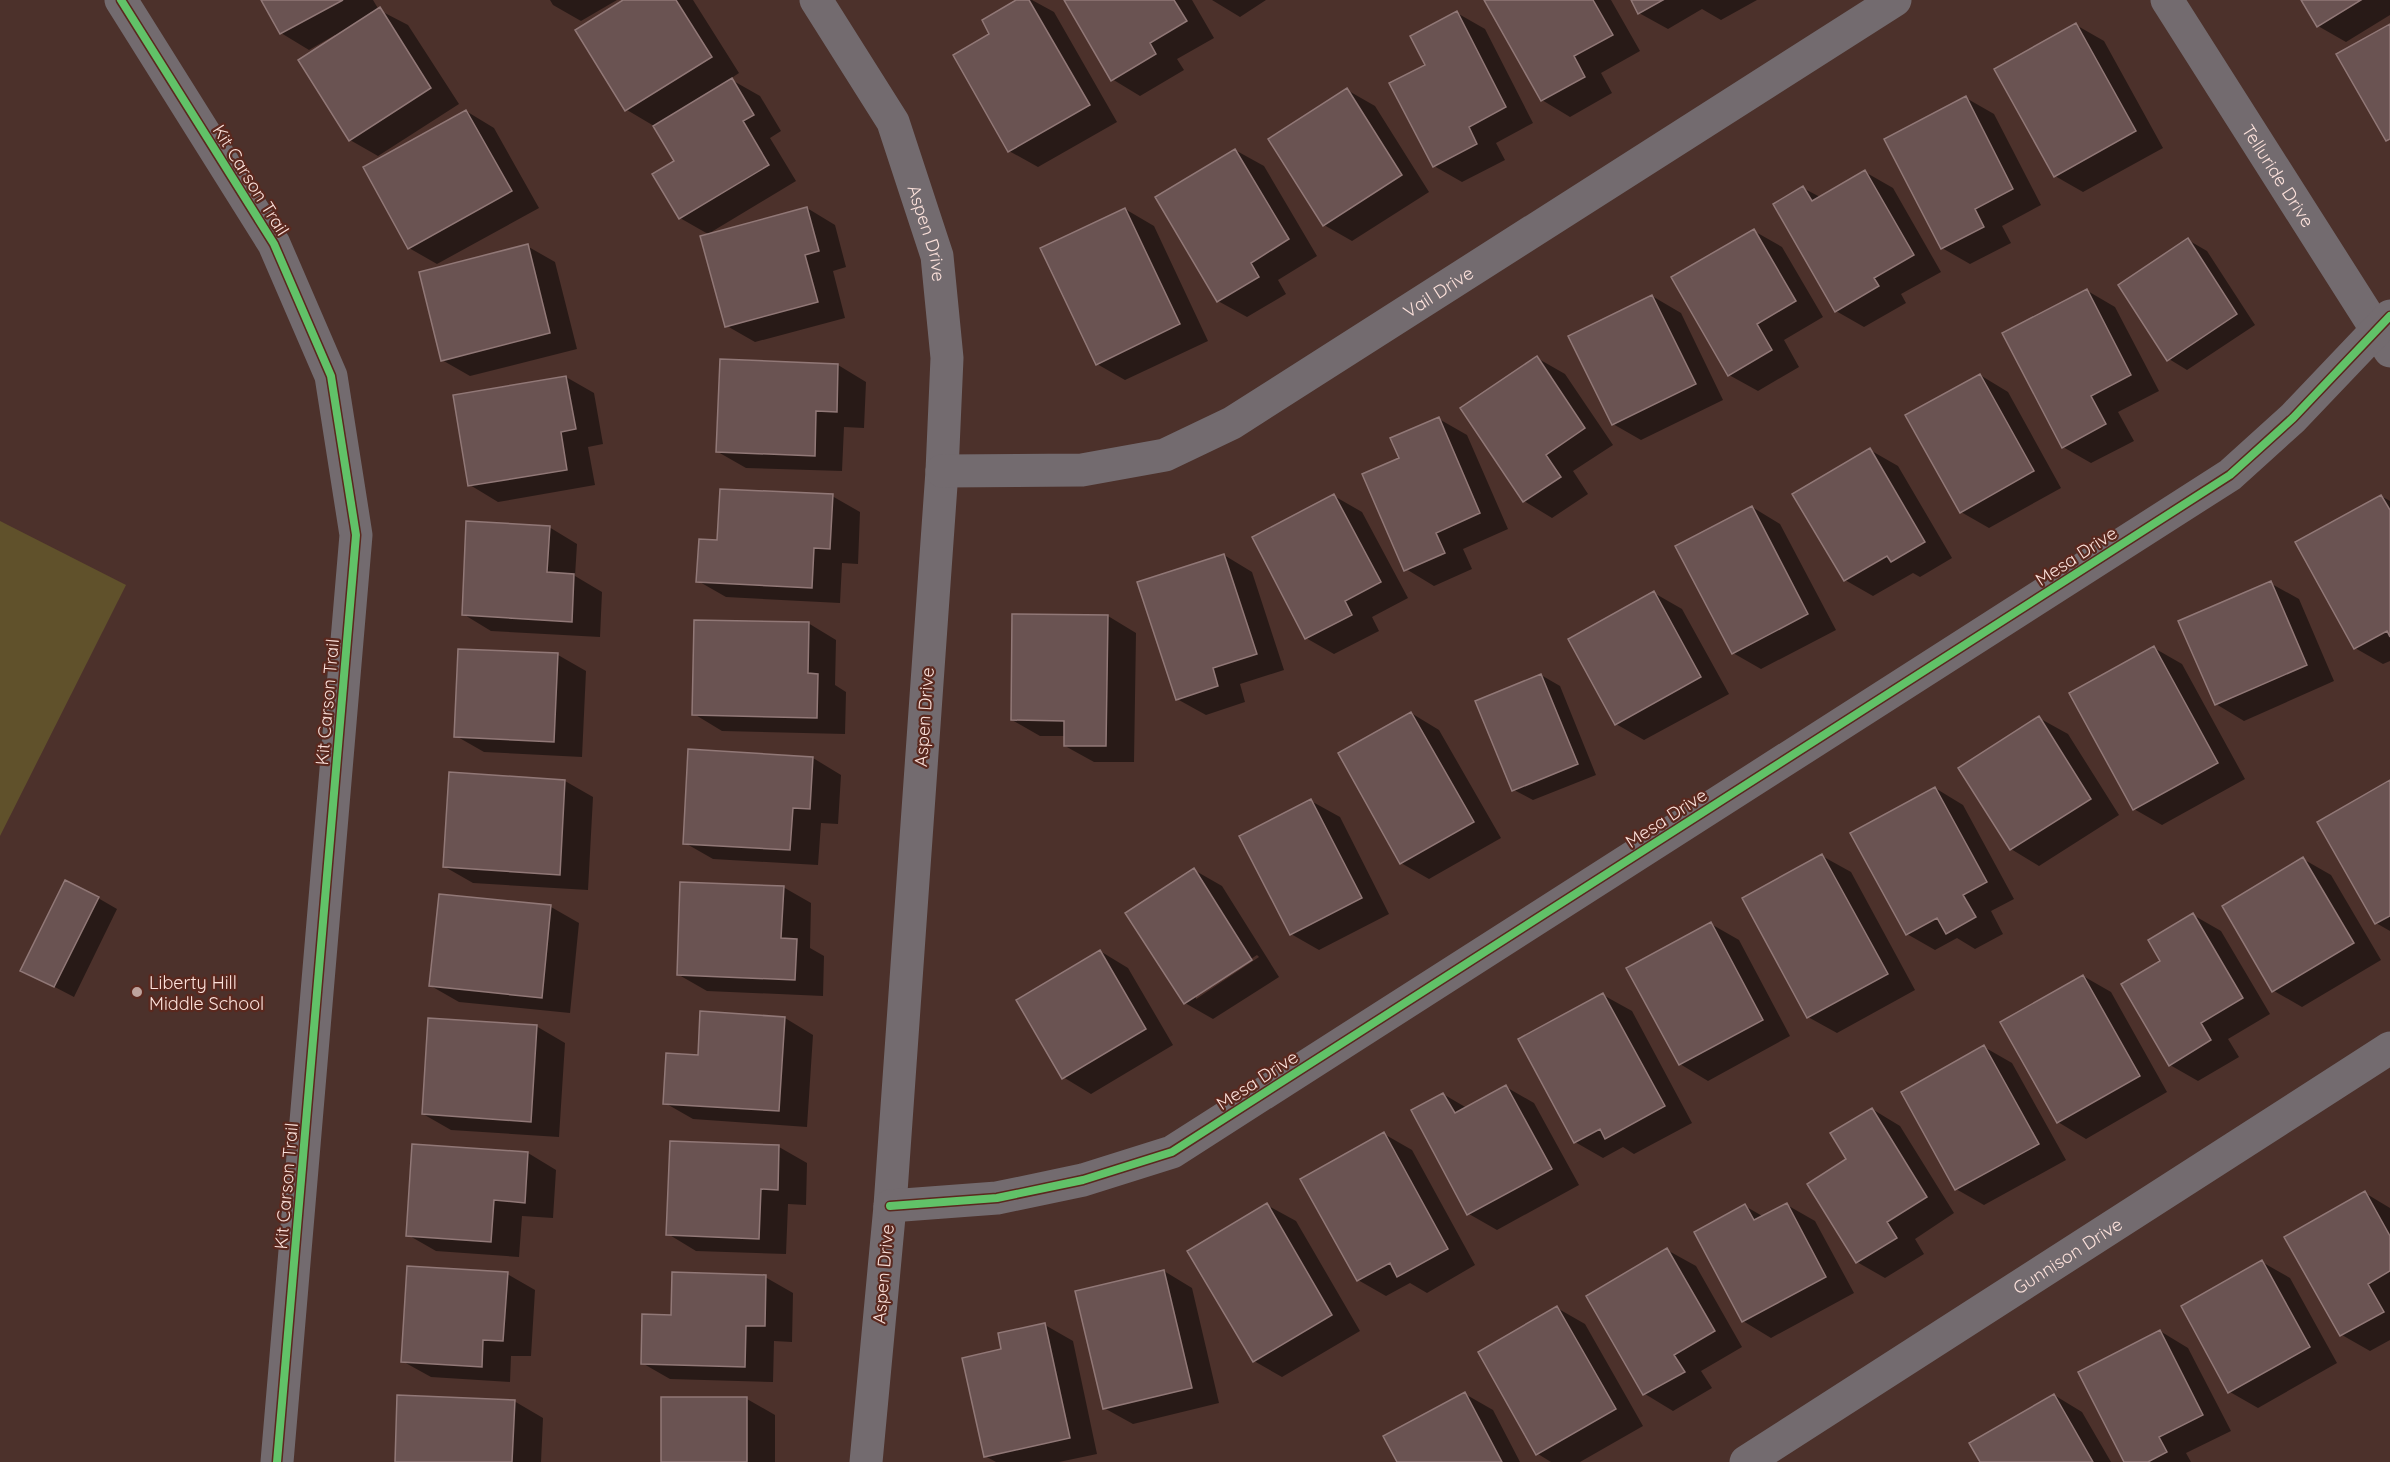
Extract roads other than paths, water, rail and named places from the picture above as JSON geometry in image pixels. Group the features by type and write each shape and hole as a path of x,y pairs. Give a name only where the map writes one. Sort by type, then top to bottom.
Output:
{"street":[{"name":"Kit Carson Trail","path":"121,0 274,244 331,376 356,535 277,1462"},
{"name":"Vail Drive","path":"942,471 1082,470 1165,455 1232,423 1895,0"},
{"name":"Telluride Drive","path":"2167,0 2386,333"},
{"name":"Aspen Drive","path":"822,2 893,122 937,256 947,358 942,471 890,1206 866,1462"},
{"name":"Mesa Drive","path":"890,1206 997,1198 1083,1180 1172,1152 2230,475 2386,333"},
{"name":"Gunnison Drive","path":"1746,1462 2390,1048"}],"place":[{"name":"Liberty Hill Middle School","path":"137,992"}]}
